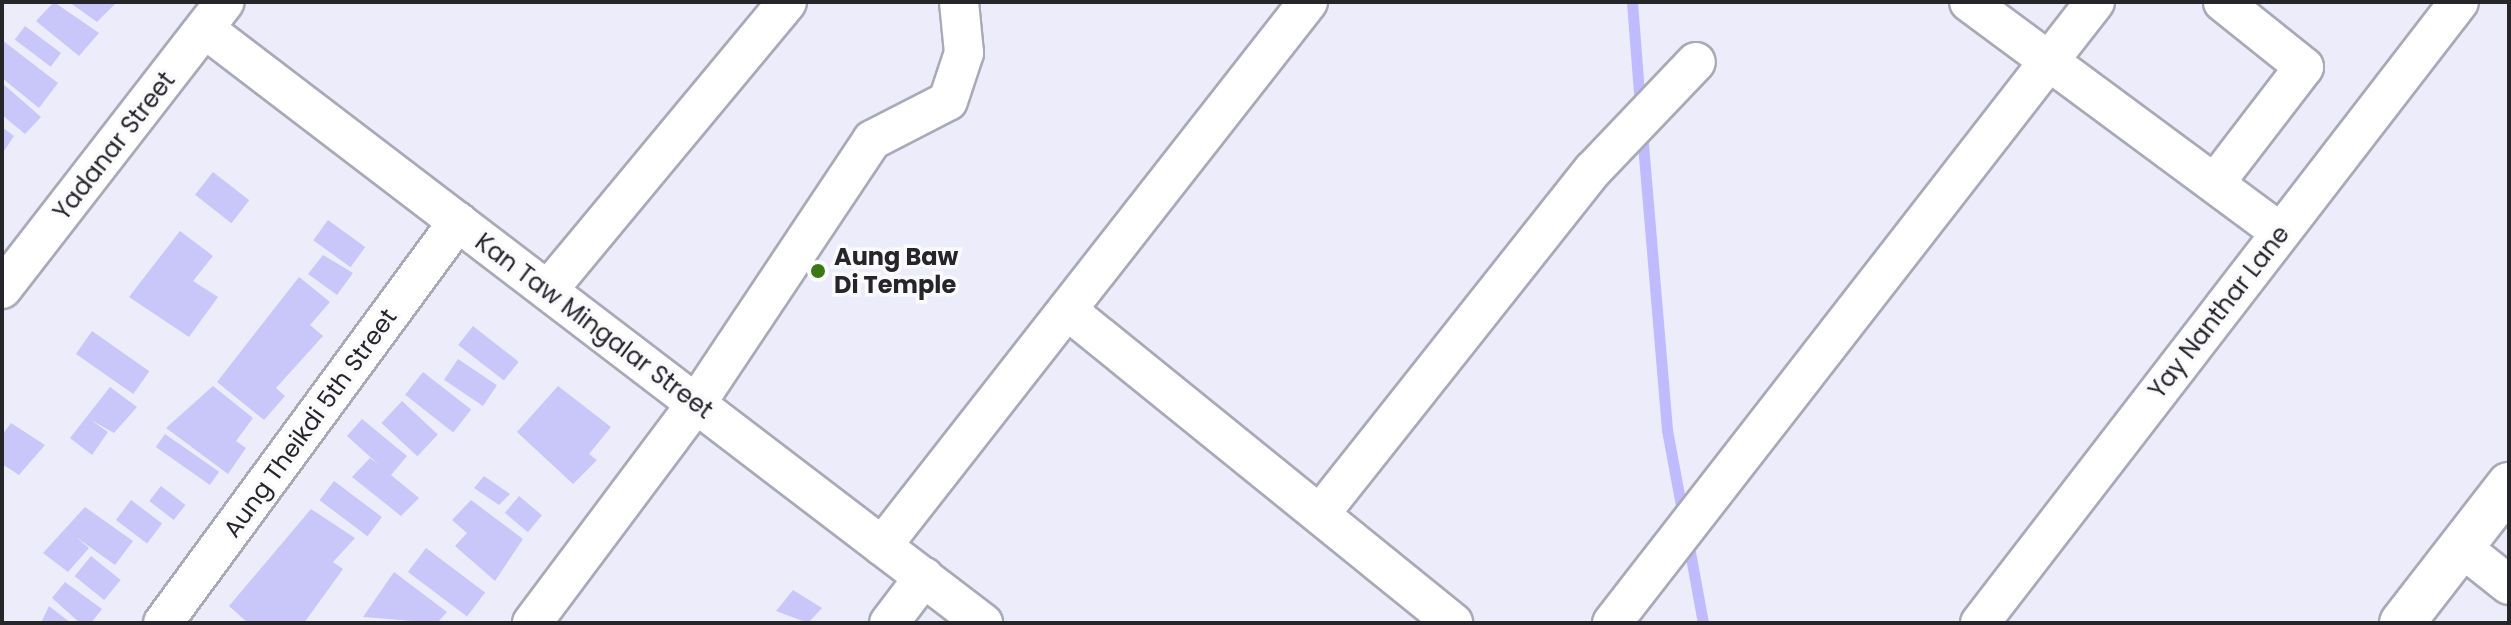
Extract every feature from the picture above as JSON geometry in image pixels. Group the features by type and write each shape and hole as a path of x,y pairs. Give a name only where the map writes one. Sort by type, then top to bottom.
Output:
{"main road":[{"path":"2402,623 2509,485"}],"street":[{"path":"548,290 787,2"},
{"path":"532,623 696,404 872,140 948,101 964,53 959,2"},
{"path":"882,546 1308,2"},
{"path":"1969,2 2052,58 2280,232"},
{"path":"1612,623 2095,2"},
{"path":"2215,183 2304,67 2223,2"},
{"name":"Yay Nanthar Lane","path":"1980,623 2459,2"},
{"name":"Kan Taw Mingalar Street","path":"215,15 458,222 983,623"},
{"name":"Yadanar Street","path":"2,289 215,15"},
{"path":"1320,514 1593,170 1696,62"},
{"name":"Aung Theikdi 5th Street","path":"163,623 458,222"},
{"path":"1067,310 1453,623"},
{"path":"2461,547 2509,585"},
{"path":"889,623 924,577"}],"building":[{"path":"54,2 99,33 79,56 36,21"},
{"path":"69,2 114,2 116,3 97,22"},
{"path":"25,26 61,53 51,67 15,40"},
{"path":"2,40 58,83 39,108 2,78"},
{"path":"2,83 41,117 25,134 2,115"},
{"path":"2,127 14,136 2,154"},
{"path":"213,172 249,200 231,223 195,195"},
{"path":"328,220 365,247 351,267 313,240"},
{"path":"180,231 213,256 193,281 218,297 189,337 129,297"},
{"path":"323,255 353,273 337,295 308,274"},
{"path":"299,277 330,302 310,325 323,336 276,388 285,396 264,420 217,382"},
{"path":"473,326 519,362 504,381 458,345"},
{"path":"92,331 149,371 133,394 76,354"},
{"path":"458,359 497,385 483,406 444,380"},
{"path":"423,372 471,410 453,432 405,395"},
{"path":"213,386 253,418 236,441 246,448 228,474 166,428"},
{"path":"558,386 611,427 589,454 597,460 573,484 517,432"},
{"path":"110,387 137,407 114,433 91,420 108,432 92,455 70,438"},
{"path":"402,401 438,434 417,456 382,423"},
{"path":"362,419 407,456 391,475 419,498 401,516 352,477 370,458 379,465 347,436"},
{"path":"11,423 45,445 19,475 2,464 2,435"},
{"path":"165,434 219,472 210,485 156,447"},
{"path":"484,476 510,494 499,505 474,488"},
{"path":"334,481 382,517 367,536 320,500"},
{"path":"161,486 185,505 174,520 149,501"},
{"path":"519,496 542,515 528,532 505,513"},
{"path":"131,500 162,523 147,543 116,520"},
{"path":"471,500 523,539 495,581 455,546 467,533 452,520"},
{"path":"85,507 133,541 115,565 76,537 89,548 68,572 43,553"},
{"path":"311,509 355,538 333,562 343,569 304,623 248,623 229,606"},
{"path":"426,548 485,593 467,616 408,572"},
{"path":"91,556 121,580 104,600 75,576"},
{"path":"394,572 447,612 437,623 363,617"},
{"path":"65,582 102,609 91,623 80,623 52,598"},
{"path":"793,590 822,608 808,623 776,611"},
{"path":"49,606 71,623 41,623"}],"waterway":[{"path":"1632,2 1640,107"},
{"path":"1642,132 1667,430 1683,516"},
{"path":"1688,541 1703,623"}],"place":[{"name":"Aung Baw Di Temple","path":"818,271"}]}
